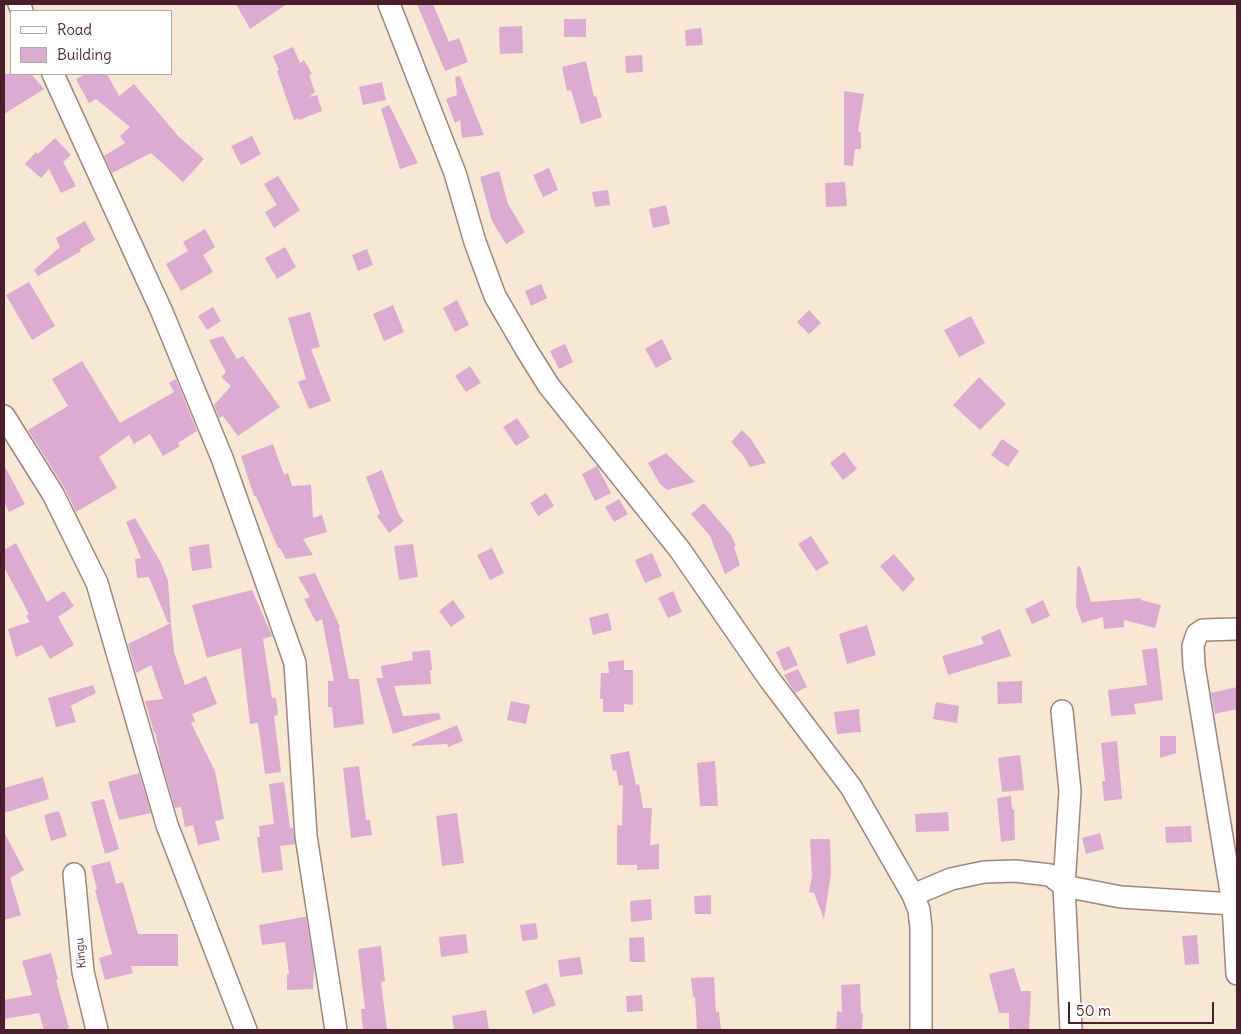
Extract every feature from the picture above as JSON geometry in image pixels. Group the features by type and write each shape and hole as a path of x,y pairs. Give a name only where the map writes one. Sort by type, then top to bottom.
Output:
{"street":[{"path":"389,4 455,173 475,242 495,296 527,351 549,386 680,550 770,680 851,787 913,894 919,910 921,928 921,1030"},
{"path":"53,75 162,312 222,458 295,663 306,836 336,1030"},
{"path":"4,416 53,494 97,583 167,825 246,1030"},
{"path":"1237,628 1203,630 1197,634 1193,646 1194,666 1235,904 1237,974"},
{"path":"1062,711 1070,791 1064,886 1071,1030"},
{"path":"913,894 951,879 984,872 1015,871 1050,875 1064,886 1121,897 1235,904"},
{"name":"Kingu","path":"74,874 83,972 97,1030"}],"building":[{"path":"236,4 287,4 250,29"},
{"path":"417,4 433,4 449,42 459,38 468,62 445,71"},
{"path":"564,19 586,19 586,37 564,37"},
{"path":"522,26 523,53 500,54 499,27"},
{"path":"701,28 703,45 686,46 685,30"},
{"path":"293,47 300,63 304,60 312,74 309,75 315,92 309,97 317,95 322,111 299,120 299,118 294,120 273,56"},
{"path":"642,55 643,72 626,73 625,56"},
{"path":"586,61 594,97 596,96 602,117 581,124 571,90 567,91 562,67"},
{"path":"4,74 32,75 44,89 4,114"},
{"path":"84,75 108,75 119,96 134,84 179,137 204,159 183,182 151,153 112,173 104,156 125,143 120,136 130,127 96,99 89,103 76,79"},
{"path":"460,76 484,135 462,138 460,120 455,123 446,99 457,95 455,77"},
{"path":"382,82 386,100 363,105 359,87"},
{"path":"844,91 864,94 858,132 861,132 861,149 855,149 853,166 844,165"},
{"path":"389,105 418,163 400,169 381,109"},
{"path":"252,136 261,154 241,165 231,146"},
{"path":"55,138 71,155 63,162 76,186 61,193 49,169 41,178 25,164 36,152 38,154"},
{"path":"549,168 558,190 543,197 533,175"},
{"path":"499,171 508,204 525,232 506,244 492,221 480,177"},
{"path":"278,176 300,210 274,228 265,212 277,205 264,184"},
{"path":"845,182 847,206 826,207 825,183"},
{"path":"608,190 610,205 595,207 592,192"},
{"path":"666,205 670,224 653,228 649,209"},
{"path":"85,221 95,240 80,249 81,251 38,276 34,270 60,247 56,238"},
{"path":"205,229 215,247 203,255 213,272 181,291 166,264 188,251 183,242"},
{"path":"285,247 296,267 277,279 265,258"},
{"path":"367,249 373,265 358,271 352,255"},
{"path":"29,282 55,326 32,340 6,295"},
{"path":"541,284 547,298 531,306 525,291"},
{"path":"457,300 469,325 455,332 443,308"},
{"path":"393,305 404,332 384,341 373,314"},
{"path":"213,307 221,321 207,330 198,316"},
{"path":"809,310 821,323 809,334 797,322"},
{"path":"310,312 320,347 311,349 331,401 309,409 298,382 306,379 288,318"},
{"path":"971,316 985,343 959,357 944,330"},
{"path":"223,336 237,359 243,356 280,407 238,436 223,416 219,418 214,405 231,386 221,377 226,372 209,340"},
{"path":"662,339 672,359 656,368 645,349"},
{"path":"565,344 573,362 559,369 550,351"},
{"path":"82,361 120,423 174,392 169,383 176,379 197,431 178,443 180,446 163,456 150,434 134,444 129,435 99,457 117,488 76,512 64,487 28,430 68,406 52,379"},
{"path":"470,366 481,383 466,392 455,376"},
{"path":"979,377 1006,404 980,430 953,405"},
{"path":"517,418 530,437 516,446 503,427"},
{"path":"742,430 751,439 766,463 750,467 743,455 731,442"},
{"path":"1002,439 1019,451 1008,467 991,455"},
{"path":"273,444 284,475 288,473 292,486 311,485 313,518 322,515 327,532 303,539 313,555 286,559 280,548 278,548 256,496 254,496 241,456"},
{"path":"844,452 857,469 843,480 830,463"},
{"path":"666,453 695,482 667,490 660,484 648,463"},
{"path":"4,465 25,504 9,512 4,502"},
{"path":"597,466 611,493 595,501 582,474"},
{"path":"382,470 399,515 404,521 389,533 377,516 380,514 366,477"},
{"path":"546,493 554,506 538,516 530,503"},
{"path":"619,499 628,514 614,522 605,507"},
{"path":"704,503 731,535 736,546 734,547 740,565 725,574 710,536 691,514"},
{"path":"135,518 161,563 168,581 171,623 168,623 149,577 137,578 135,559 141,558 126,522"},
{"path":"811,536 829,563 816,571 798,544"},
{"path":"16,543 47,602 64,591 74,606 58,617 74,645 50,659 42,645 16,657 8,629 30,622 26,616 29,614 4,567 4,550"},
{"path":"209,544 212,568 192,571 189,547"},
{"path":"413,544 418,577 399,580 394,546"},
{"path":"492,548 504,573 490,580 477,555"},
{"path":"652,553 662,576 645,583 635,560"},
{"path":"894,554 915,579 903,592 880,566"},
{"path":"1080,566 1091,602 1141,598 1141,600 1161,605 1155,628 1124,620 1124,627 1104,629 1103,617 1082,623 1076,606 1077,567"},
{"path":"315,573 340,627 349,679 359,679 364,724 334,728 332,707 328,707 328,681 334,681 322,619 316,622 304,599 310,597 298,577"},
{"path":"252,590 272,636 263,639 272,698 276,698 278,715 274,716 281,772 265,774 258,723 250,724 241,648 207,658 192,605"},
{"path":"673,591 682,612 668,618 658,598"},
{"path":"453,600 465,617 451,627 439,611"},
{"path":"1043,600 1050,616 1032,624 1025,609"},
{"path":"608,613 612,630 593,635 589,618"},
{"path":"171,623 174,652 185,685 206,676 217,704 192,714 195,721 191,723 215,771 224,819 215,821 220,840 198,845 193,825 185,827 181,807 175,808 145,701 163,699 151,665 136,673 128,644"},
{"path":"867,625 876,655 847,664 839,634"},
{"path":"1000,629 1011,656 948,675 942,656 984,644 981,637"},
{"path":"789,646 798,665 784,671 776,652"},
{"path":"1157,648 1163,700 1134,704 1136,714 1111,716 1108,690 1147,685 1142,650"},
{"path":"430,650 431,684 394,686 403,716 439,713 441,719 393,734 376,678 383,678 381,666 413,660 412,652"},
{"path":"624,660 624,670 633,670 633,705 624,704 624,712 603,712 603,699 600,699 601,673 609,673 608,662"},
{"path":"798,669 807,687 795,693 784,675"},
{"path":"1022,681 1022,703 998,704 997,682"},
{"path":"93,685 96,693 68,707 71,706 76,722 56,727 48,698"},
{"path":"1237,687 1237,709 1215,714 1211,693"},
{"path":"511,701 530,705 526,724 507,720"},
{"path":"936,702 959,706 957,723 933,719"},
{"path":"859,709 861,732 837,734 834,712"},
{"path":"457,725 463,741 448,747 447,744 412,746 412,744"},
{"path":"1160,736 1176,736 1176,753 1160,758"},
{"path":"1117,741 1122,799 1104,801 1102,781 1105,781 1101,743"},
{"path":"629,751 636,785 639,784 643,808 652,808 650,845 659,844 659,869 637,870 637,865 617,865 617,825 622,826 623,785 619,786 616,770 613,771 610,755"},
{"path":"1020,755 1024,790 1002,792 998,758"},
{"path":"715,761 718,806 700,806 697,763"},
{"path":"359,766 366,820 370,820 372,835 351,838 343,768"},
{"path":"139,773 151,813 119,820 108,782"},
{"path":"43,777 49,799 4,813 4,788"},
{"path":"284,782 290,828 293,828 295,844 280,846 283,870 262,873 257,837 260,837 259,826 274,824 269,784"},
{"path":"1011,796 1012,809 1014,809 1015,840 1001,842 997,798"},
{"path":"104,799 119,849 105,854 91,802"},
{"path":"59,811 67,836 51,841 44,815"},
{"path":"948,812 949,831 916,832 915,814"},
{"path":"457,813 464,863 442,866 436,816"},
{"path":"1191,826 1192,842 1166,843 1165,827"},
{"path":"4,832 24,870 10,878 21,915 4,920"},
{"path":"1100,833 1104,849 1086,854 1082,838"},
{"path":"810,839 830,839 831,874 824,919 814,893 809,892 812,876"},
{"path":"110,861 116,884 123,882 138,934 178,934 178,966 131,966 133,973 105,980 99,958 112,954 95,890 97,889 91,866"},
{"path":"711,895 711,914 695,914 694,896"},
{"path":"651,899 652,920 631,922 630,901"},
{"path":"306,917 314,966 313,989 287,990 287,974 289,974 285,942 262,945 259,925"},
{"path":"536,923 538,939 522,941 520,925"},
{"path":"466,934 468,953 441,957 439,937"},
{"path":"1197,935 1199,964 1185,965 1182,936"},
{"path":"644,937 645,962 630,962 629,938"},
{"path":"381,946 385,981 381,982 387,1030 363,1030 361,1009 365,1009 358,949"},
{"path":"51,953 69,1028 44,1030 39,1013 4,1019 4,1000 32,995 22,961"},
{"path":"580,957 583,974 560,977 558,960"},
{"path":"1014,968 1021,991 1031,991 1029,1030 1009,1030 1009,1013 999,1013 989,974"},
{"path":"714,977 716,1012 719,1012 721,1030 697,1030 695,997 693,997 691,978"},
{"path":"547,983 556,1005 533,1014 525,991"},
{"path":"860,984 861,1013 863,1014 862,1030 836,1030 837,1011 842,1012 841,985"},
{"path":"642,995 643,1011 627,1012 626,996"},
{"path":"486,1010 489,1030 454,1030 452,1016"}]}
